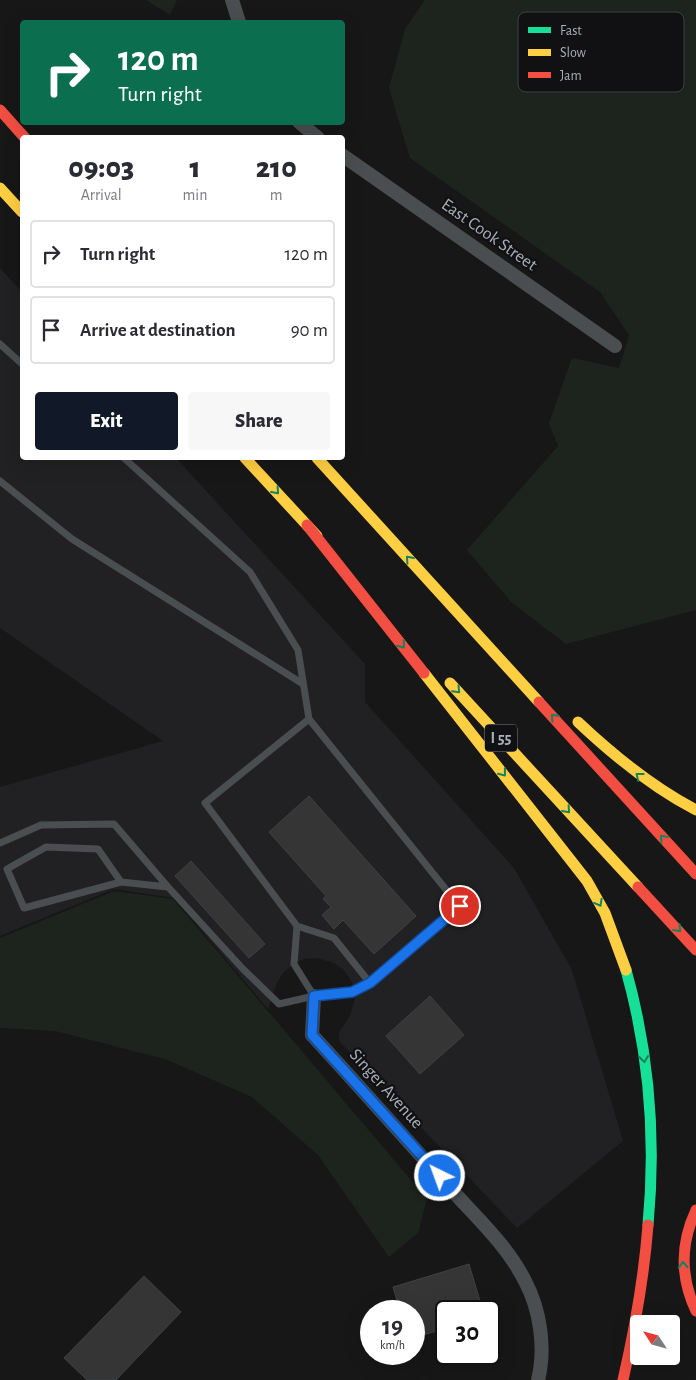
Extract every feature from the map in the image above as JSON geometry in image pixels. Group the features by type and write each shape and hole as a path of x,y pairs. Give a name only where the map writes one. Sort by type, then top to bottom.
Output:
{"highway":[{"path":"0,110 22,135"},
{"path":"0,188 20,210"},
{"path":"247,460 422,652"},
{"path":"319,460 696,874"},
{"path":"307,525 570,859 587,882 607,917 624,965 636,1011 644,1056 650,1152 648,1242 642,1288 623,1380"},
{"path":"432,584 509,653"},
{"name":"I 55","path":"442,674 696,950"},
{"path":"572,716 615,757 642,779 665,794 696,810"},
{"path":"696,1210 688,1228 682,1258 687,1291 696,1311"}],"street":[{"path":"232,0 238,20"},
{"path":"303,125 314,135"},
{"name":"East Cook Street","path":"345,158 615,346"},
{"name":"Singer Avenue","path":"314,996 312,1035 491,1233 519,1269 531,1294 538,1319 541,1361 538,1380"}],"lane":[{"path":"0,344 20,362"},
{"path":"0,843 40,825 114,824 168,887 243,969 279,1004 314,996 352,992 370,983 460,906 309,719 298,650 250,572 126,460"},
{"path":"0,481 72,539 303,684"},
{"path":"309,719 205,803 297,926 334,938 370,983"},
{"path":"121,882 98,849 46,847 7,869 24,908 121,882 168,887"},
{"path":"297,926 294,964 314,996"}],"shaded area":[{"path":"146,0 177,0 170,15"},
{"path":"425,0 696,0 696,610 566,644 511,602 467,550 558,446 549,423 572,358 619,368 629,335 600,292 410,158 389,88 405,29"},
{"path":"0,268 20,290 20,460 178,460 365,664 365,702 514,868 572,970 623,1141 517,1228 339,1041 339,1032 350,1016 355,998 354,988 350,979 343,969 334,963 317,958 304,959 295,963 283,973 277,983 268,1009 174,898 114,889 0,936 0,787 163,741 0,628"},
{"path":"114,891 173,899 427,1199 418,1233 389,1257 318,1155 252,1097 165,1059 55,1031 0,1028 0,938"}],"building":[{"path":"309,796 416,916 374,954 343,920 334,929 322,915 331,907 323,899 326,896 269,832"},
{"path":"191,861 265,944 249,958 175,876"},
{"path":"430,996 464,1035 420,1074 386,1036"},
{"path":"469,1264 480,1300 435,1300 435,1331 425,1335 425,1300 397,1300 393,1287"},
{"path":"144,1276 181,1312 116,1380 87,1380 64,1358"}],"traffic: fast":[{"path":"626,970 640,1032 649,1096 651,1161 648,1225"}],"traffic: slow":[{"path":"0,188 20,210"},
{"path":"247,460 317,536"},
{"path":"319,460 539,702"},
{"path":"424,673 587,881 605,913 626,970"},
{"path":"450,683 638,887"},
{"path":"578,722 634,770 696,810"}],"traffic: jam":[{"path":"0,110 22,135"},
{"path":"307,525 424,673"},
{"path":"539,702 696,874"},
{"path":"638,887 696,950"},
{"path":"696,1210 687,1235 684,1260 687,1286 696,1311"},
{"path":"623,1380 638,1302 648,1225"}],"route":[{"path":"440,1176 312,1035 314,996 352,992 370,983 460,906"}]}
